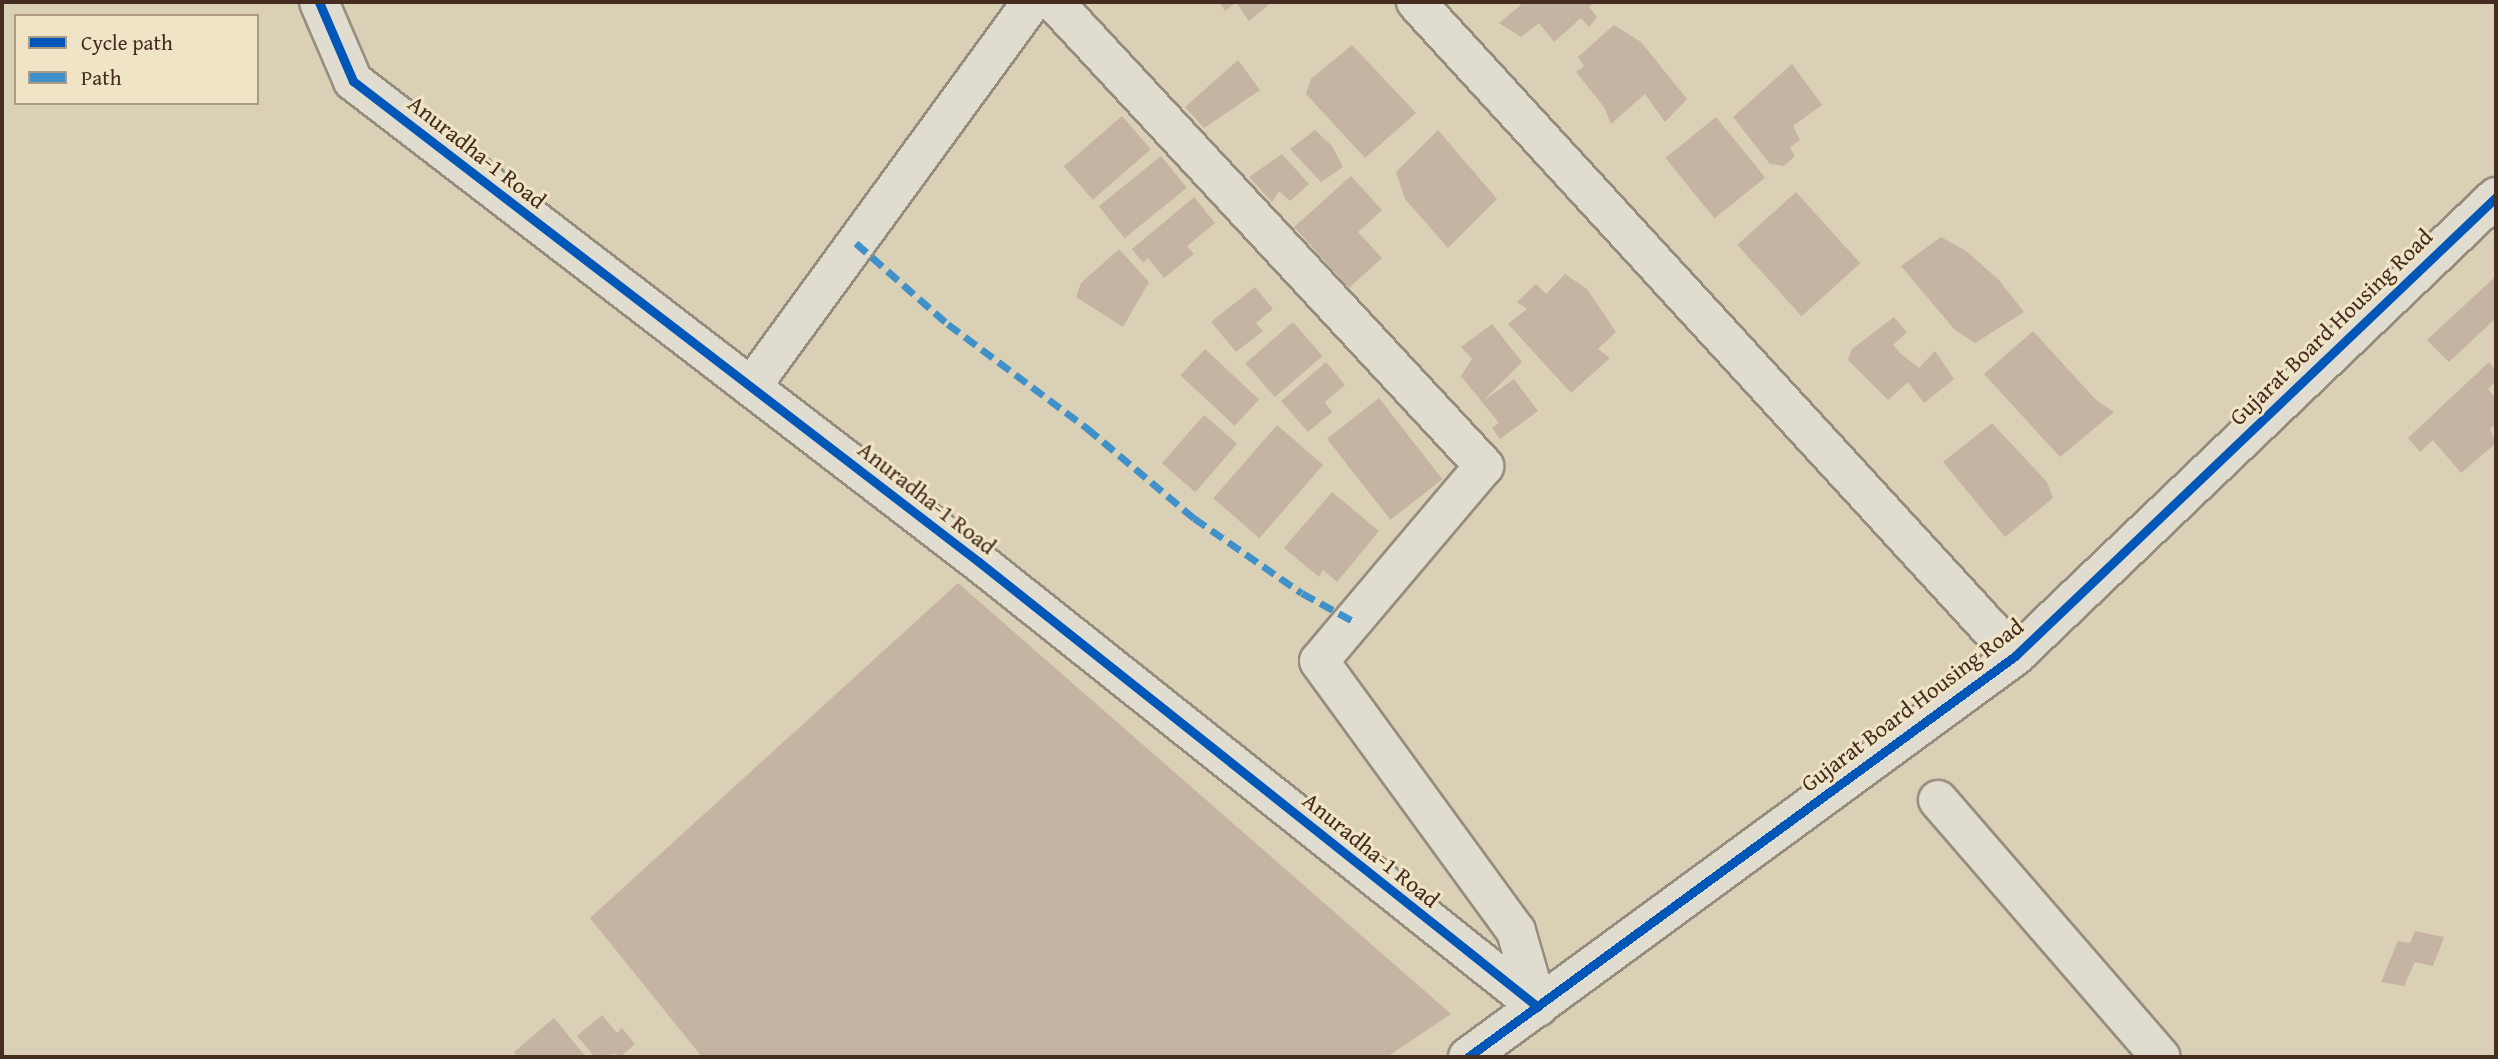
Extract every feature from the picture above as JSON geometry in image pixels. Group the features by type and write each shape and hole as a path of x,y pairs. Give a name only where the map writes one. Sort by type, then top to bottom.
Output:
{"street":[{"name":"Anuradha-1 Road","path":"319,2 354,81 979,562 1538,1007"},
{"path":"751,387 1032,2"},
{"path":"1054,2 1484,466 1319,661 1516,932 1538,1007"},
{"path":"1416,2 2015,656"},
{"name":"Gujarat Board Housing Road","path":"1468,1057 2015,656 2496,197"},
{"path":"1938,800 2161,1057"}],"building":[{"path":"1219,2 1236,2 1225,11"},
{"path":"1236,2 1272,2 1249,21"},
{"path":"1519,2 1595,2 1589,7 1597,17 1589,27 1581,18 1554,42 1539,23 1521,37 1499,23 1521,5"},
{"path":"1614,25 1641,42 1687,99 1665,122 1645,94 1611,124 1604,107 1576,72 1584,66 1578,57"},
{"path":"1352,45 1416,113 1365,158 1306,94 1311,79"},
{"path":"1238,60 1260,90 1204,128 1185,107"},
{"path":"1792,64 1822,105 1793,126 1800,140 1790,148 1795,156 1784,166 1770,164 1733,117"},
{"path":"1122,116 1151,149 1093,200 1064,167"},
{"path":"1716,117 1765,178 1715,219 1665,158"},
{"path":"1315,130 1332,146 1343,167 1321,182 1290,149"},
{"path":"1438,130 1497,199 1448,248 1405,199 1396,172"},
{"path":"1282,154 1309,184 1290,201 1279,191 1272,202 1249,177"},
{"path":"1161,156 1187,188 1125,238 1099,206"},
{"path":"1351,176 1382,210 1358,232 1382,258 1349,288 1294,227"},
{"path":"1796,192 1860,263 1802,316 1737,245"},
{"path":"1194,197 1215,223 1187,246 1194,254 1164,278 1148,258 1143,263 1132,249"},
{"path":"1941,237 1966,251 1998,279 2024,312 1975,343 1955,330 1901,266"},
{"path":"1119,249 1149,282 1123,327 1076,297 1081,283"},
{"path":"1565,274 1587,289 1616,332 1598,349 1610,358 1571,393 1508,324 1527,309 1517,302 1536,284 1546,294"},
{"path":"2496,276 2496,318 2449,362 2427,340"},
{"path":"1255,287 1273,309 1256,323 1263,331 1236,352 1211,322"},
{"path":"1894,317 1907,332 1893,345 1901,354 1919,368 1935,351 1954,379 1924,403 1908,382 1888,400 1848,360 1852,349"},
{"path":"1293,322 1323,356 1275,397 1245,363"},
{"path":"1492,324 1522,362 1483,401 1514,379 1538,411 1500,439 1492,428 1499,423 1461,376 1472,359 1461,347"},
{"path":"2033,331 2096,400 2114,412 2060,457 1984,374"},
{"path":"1205,349 1259,399 1235,426 1180,375"},
{"path":"1326,362 1345,385 1325,402 1332,412 1308,432 1281,401"},
{"path":"2489,362 2496,371 2496,381 2488,389 2496,399 2496,424 2490,429 2496,443 2461,473 2433,440 2420,452 2408,438"},
{"path":"1379,398 1442,479 1390,520 1327,439"},
{"path":"1204,415 1237,444 1195,492 1162,463"},
{"path":"1992,423 2047,482 2053,498 2005,537 1943,462"},
{"path":"1277,425 1323,465 1259,538 1213,498"},
{"path":"1332,492 1379,531 1337,582 1323,570 1319,577 1284,548"},
{"path":"958,583 1451,1014 1387,1057 702,1057 590,918"},
{"path":"2415,931 2444,937 2433,966 2415,962 2404,986 2381,982 2398,941 2410,943"},
{"path":"602,1015 617,1033 622,1028 635,1044 620,1057 615,1054 595,1057 577,1036"},
{"path":"554,1018 586,1057 518,1057 514,1052"}],"marked path":[{"path":"856,243 948,324 1087,428 1194,518 1302,593 1353,621"}],"cycle path":[{"path":"319,2 353,81 979,562 1538,1007"},
{"path":"1468,1057 2015,656 2496,197"}]}
